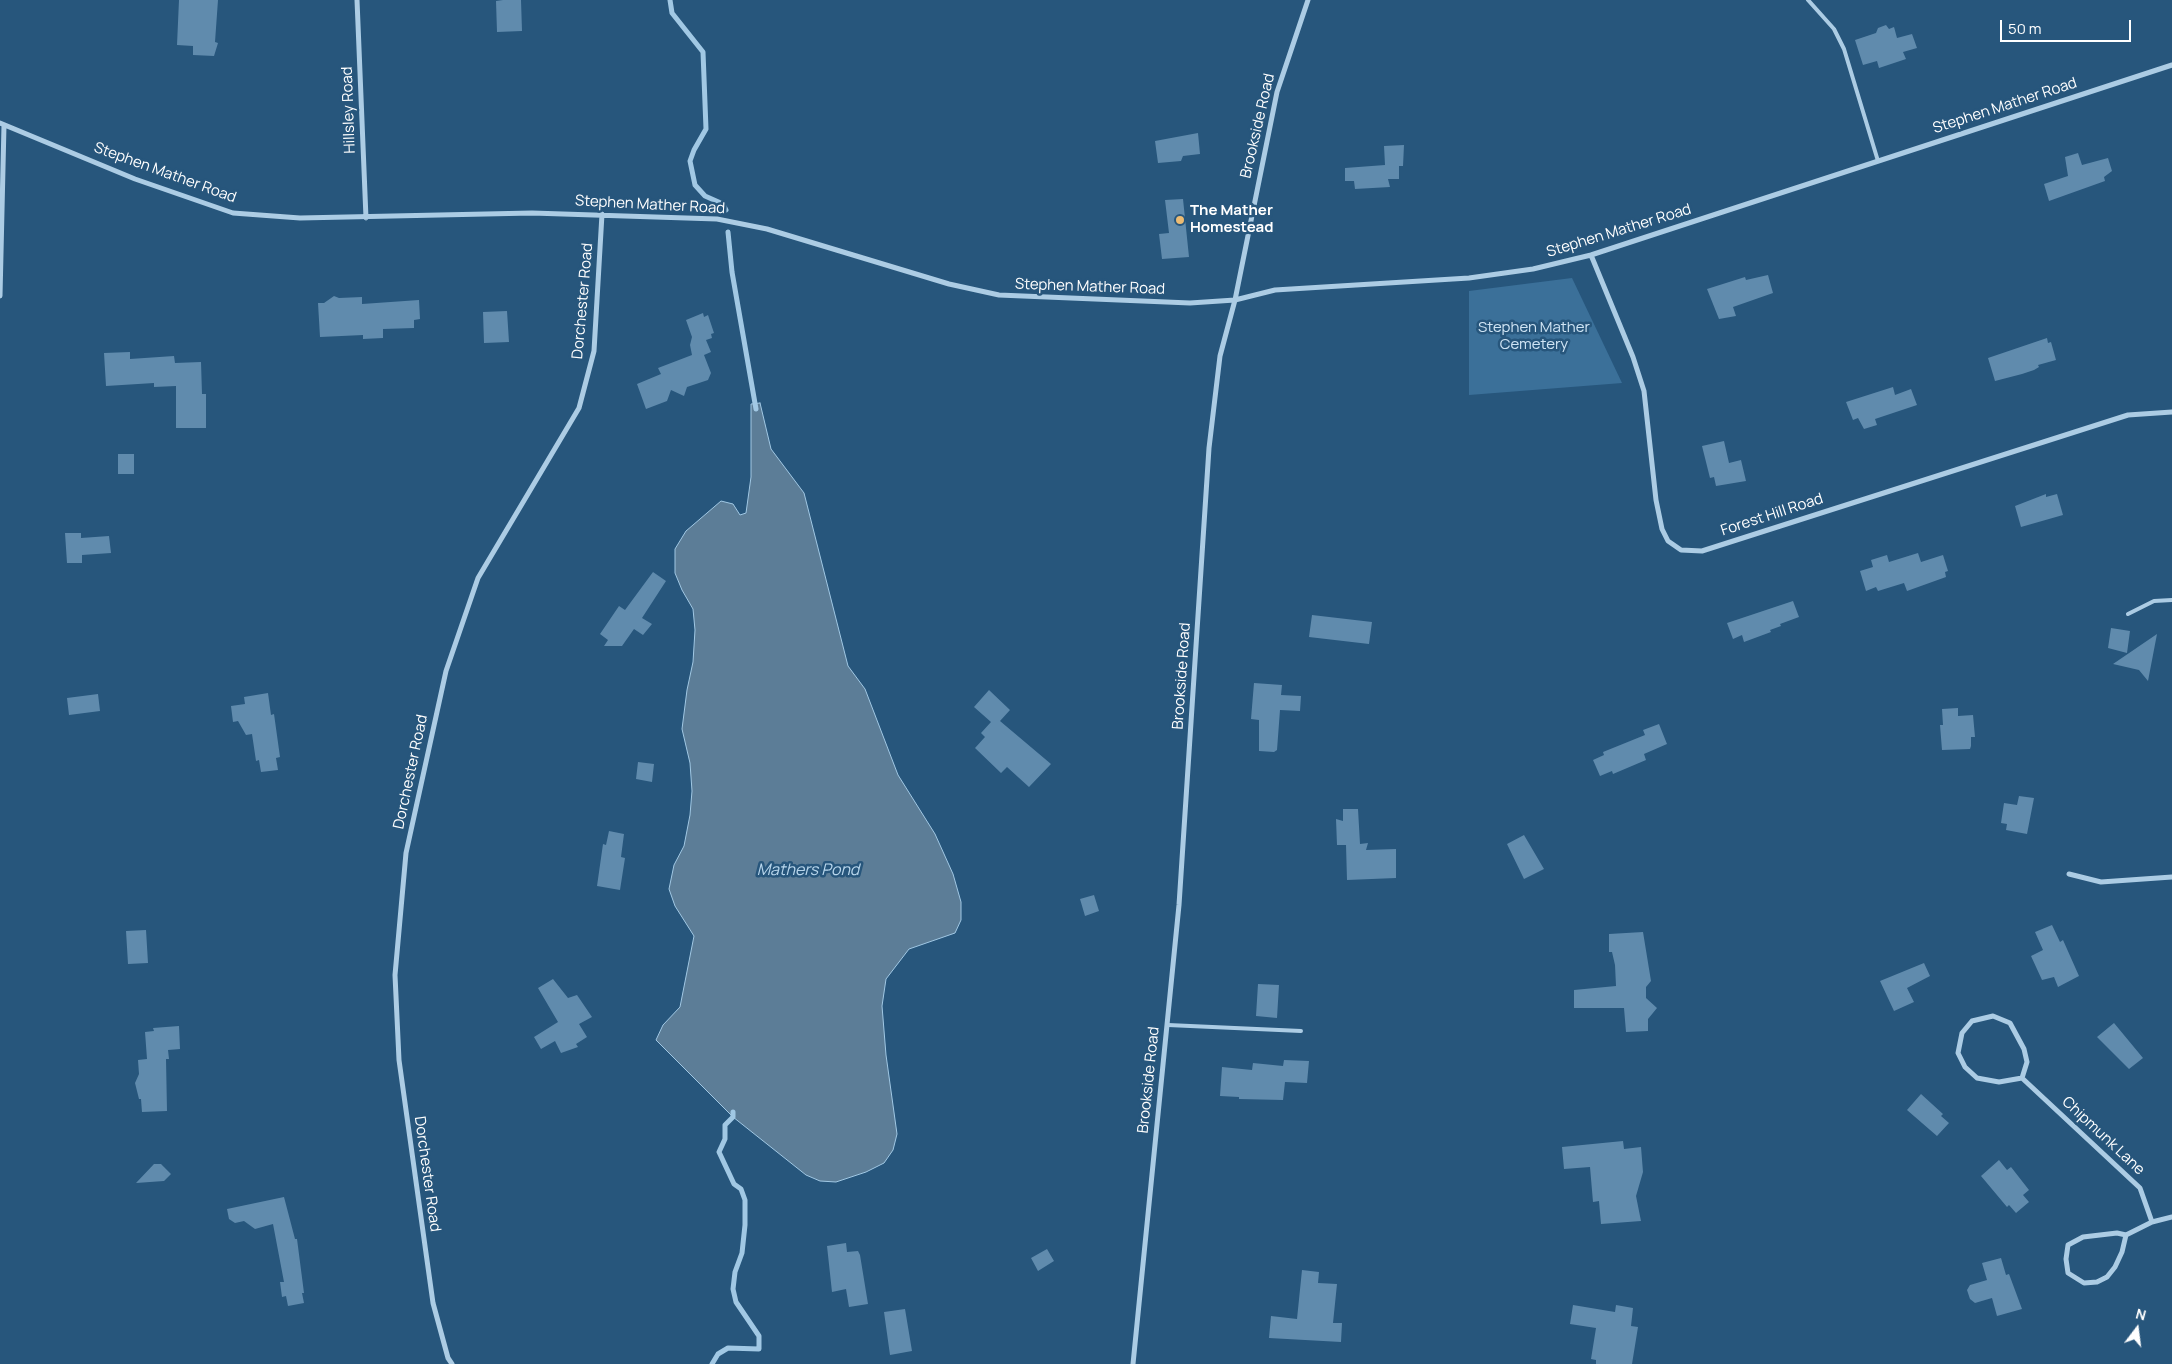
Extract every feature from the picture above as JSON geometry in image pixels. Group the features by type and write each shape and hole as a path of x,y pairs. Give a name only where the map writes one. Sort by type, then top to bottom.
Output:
{"street":[{"name":"Hillsley Road","path":"356,0 366,218"},
{"name":"Brookside Road","path":"1133,1364 1179,905 1209,448 1220,356 1234,300 1277,92 1308,0"},
{"name":"Stephen Mather Road","path":"2,124 134,179 233,213 300,218 532,213 690,217 742,223 949,284 999,295 1190,303 1234,300 1275,290 1469,278 1533,269 1591,255 2172,65"},
{"path":"0,296 2,124"},
{"name":"Dorchester Road","path":"452,1364 448,1358 433,1303 399,1060 395,975 406,853 446,671 478,578 579,408 594,351 602,214"},
{"name":"Forest Hill Road","path":"1591,255 1633,357 1644,391 1656,500 1662,529 1668,541 1682,550 1702,551 2128,415 2172,412"},
{"path":"2069,874 2101,882 2172,877"},
{"path":"1993,1016 2010,1023 2024,1049 2027,1062 2022,1078 1999,1082 1977,1078 1965,1067 1958,1053 1962,1033 1972,1021 1993,1016"},
{"name":"Chipmunk Lane","path":"2022,1078 2140,1188 2152,1222"},
{"path":"2126,1235 2116,1267 2107,1277 2097,1282 2084,1282 2068,1273 2066,1259 2068,1245 2083,1237 2116,1233 2126,1235 2152,1222 2172,1217"}],"lane":[{"path":"1808,0 1834,29 1844,49 1878,161"},
{"path":"2128,614 2154,601 2172,600"},
{"path":"1168,1025 1301,1031"}],"green space":[{"name":"Stephen Mather Cemetery","path":"1572,278 1622,383 1469,395 1469,291"}],"water":[{"name":"Mathers Pond","path":"760,403 771,449 804,493 848,666 865,689 898,775 935,834 953,874 961,902 961,920 955,933 909,949 886,979 882,1006 886,1055 897,1134 893,1150 884,1163 866,1172 836,1182 820,1181 806,1175 733,1117 656,1040 663,1025 680,1007 694,936 675,906 669,889 674,865 684,846 690,815 692,791 690,763 682,729 693,662 695,630 693,609 675,573 675,549 686,531 721,501 733,504 740,515 746,513 751,477 751,404"}],"building":[{"path":"179,0 218,0 215,42 218,43 214,56 193,55 193,46 177,45"},
{"path":"521,0 522,31 497,32 496,1"},
{"path":"1886,25 1889,29 1894,27 1897,38 1912,34 1917,48 1903,52 1906,59 1879,68 1877,61 1863,65 1855,40 1876,33 1878,28"},
{"path":"1198,133 1200,154 1183,156 1181,161 1158,163 1155,141"},
{"path":"1404,145 1403,166 1399,166 1399,179 1388,179 1390,187 1355,189 1354,181 1345,181 1345,168 1385,165 1384,146"},
{"path":"2078,153 2082,165 2108,158 2112,171 2104,177 2105,181 2049,201 2044,184 2068,176 2065,157"},
{"path":"1183,199 1189,257 1162,259 1159,234 1169,233 1165,200"},
{"path":"1768,275 1773,293 1733,307 1736,316 1719,319 1707,289 1745,277 1746,280"},
{"path":"334,296 339,298 362,297 362,304 419,300 420,319 414,320 414,328 383,329 383,338 363,339 363,335 320,337 318,303 324,303"},
{"path":"507,311 509,342 484,343 483,312"},
{"path":"703,313 704,317 708,315 714,333 711,334 712,338 706,340 711,352 704,355 711,373 708,380 687,387 684,396 671,390 667,401 646,409 637,384 661,374 658,368 692,355 690,345 692,337 686,320"},
{"path":"2047,338 2048,343 2051,342 2056,360 2038,365 2039,367 2034,370 1995,381 1988,358"},
{"path":"130,352 130,359 174,356 175,363 201,362 202,394 206,394 206,428 176,428 176,386 154,387 154,383 106,386 104,353"},
{"path":"1893,387 1895,395 1911,389 1917,405 1875,419 1877,425 1864,429 1858,418 1853,420 1846,402"},
{"path":"1724,441 1729,463 1741,460 1746,481 1716,486 1714,477 1710,478 1702,446"},
{"path":"118,454 134,454 134,474 118,474"},
{"path":"2046,494 2046,497 2057,494 2063,515 2021,527 2015,506"},
{"path":"65,533 81,533 81,538 109,536 111,553 82,555 82,563 67,563"},
{"path":"1918,553 1921,562 1943,555 1948,571 1945,572 1946,577 1907,591 1904,583 1878,591 1876,587 1866,591 1860,571 1873,567 1871,560 1887,555 1889,562"},
{"path":"653,572 666,581 642,618 652,624 643,635 634,629 622,646 604,646 608,640 600,634 619,606 625,610"},
{"path":"1793,601 1799,617 1780,624 1781,626 1770,630 1771,632 1744,642 1742,635 1733,639 1727,623"},
{"path":"1312,615 1372,622 1369,644 1309,637"},
{"path":"2111,628 2130,631 2127,653 2108,648"},
{"path":"2157,634 2148,681 2139,670 2113,664"},
{"path":"1254,683 1282,685 1281,695 1301,696 1300,711 1280,710 1277,750 1274,752 1259,751 1259,720 1251,719"},
{"path":"989,690 1010,710 1000,721 1051,764 1029,787 1007,767 1001,773 975,748 985,737 981,733 991,722 974,707"},
{"path":"268,693 271,715 274,714 280,757 276,758 278,770 261,772 259,760 256,761 252,734 246,735 238,721 233,722 231,706 245,704 244,697"},
{"path":"98,694 100,711 69,715 67,698"},
{"path":"1958,708 1958,716 1973,715 1975,737 1971,737 1970,749 1942,750 1940,725 1943,725 1942,709"},
{"path":"1659,724 1667,744 1644,754 1646,760 1613,774 1612,771 1600,776 1593,760 1604,755 1603,752 1645,735 1643,730"},
{"path":"638,762 654,764 652,782 636,779"},
{"path":"2019,796 2034,798 2027,834 2006,830 2007,824 2001,823 2004,803 2017,805"},
{"path":"1343,809 1358,809 1360,844 1368,843 1366,850 1396,849 1396,878 1347,880 1346,845 1337,845 1336,819 1343,821"},
{"path":"609,831 624,834 621,857 625,858 620,890 597,886 603,844 606,845"},
{"path":"1524,835 1544,869 1524,879 1507,844"},
{"path":"1094,895 1099,911 1085,916 1080,899"},
{"path":"2052,925 2060,942 2063,940 2079,976 2058,987 2054,977 2042,980 2031,956 2043,950 2035,932"},
{"path":"146,930 148,963 128,964 126,931"},
{"path":"1643,932 1651,981 1646,987 1646,998 1657,1008 1648,1019 1648,1031 1626,1032 1624,1008 1574,1008 1574,990 1616,986 1615,965 1612,952 1609,952 1609,934"},
{"path":"1924,963 1930,976 1907,988 1914,1002 1894,1011 1880,981"},
{"path":"553,979 568,998 577,995 592,1017 579,1024 587,1037 576,1044 578,1047 561,1053 555,1041 541,1049 534,1037 558,1022 538,988"},
{"path":"1258,984 1279,985 1277,1018 1256,1016"},
{"path":"2114,1023 2143,1058 2129,1069 2097,1037"},
{"path":"179,1026 180,1049 168,1050 169,1059 166,1059 167,1111 142,1112 141,1099 139,1099 135,1083 139,1074 138,1060 147,1059 145,1032 154,1031 153,1028"},
{"path":"1284,1060 1309,1061 1307,1083 1285,1082 1283,1100 1239,1099 1239,1097 1220,1096 1222,1067 1252,1070 1253,1063 1283,1066"},
{"path":"1921,1094 1943,1114 1941,1116 1949,1123 1937,1136 1907,1110"},
{"path":"1623,1141 1624,1149 1641,1147 1643,1172 1636,1196 1641,1221 1601,1224 1599,1201 1593,1202 1590,1167 1564,1169 1562,1147"},
{"path":"1999,1160 2007,1170 2011,1167 2029,1190 2023,1195 2029,1202 2016,1213 2009,1205 2007,1207 1981,1176"},
{"path":"154,1164 161,1164 171,1174 164,1181 136,1183"},
{"path":"284,1197 295,1239 297,1239 304,1293 302,1293 304,1303 288,1306 286,1296 282,1297 280,1282 284,1282 273,1224 255,1229 244,1221 235,1223 229,1219 227,1209"},
{"path":"846,1243 847,1252 858,1251 860,1255 868,1304 849,1307 846,1289 832,1292 827,1246"},
{"path":"1047,1249 1054,1261 1038,1271 1031,1258"},
{"path":"2001,1258 2006,1275 2009,1274 2022,1309 1997,1316 1992,1298 1975,1303 1970,1299 1967,1290 1970,1285 1987,1280 1982,1263"},
{"path":"1302,1270 1319,1272 1318,1283 1337,1284 1333,1323 1342,1323 1341,1342 1269,1338 1271,1316 1297,1319"},
{"path":"1573,1305 1615,1312 1616,1305 1633,1308 1631,1326 1638,1327 1632,1364 1596,1364 1596,1360 1591,1359 1596,1328 1570,1324"},
{"path":"905,1309 912,1351 890,1355 884,1312"}],"waterway":[{"path":"670,0 672,13 703,52 706,129 690,161 695,185 705,196 723,204 726,210"},
{"path":"728,232 732,272 756,409"},
{"path":"712,1364 718,1354 728,1348 759,1349 759,1336 736,1302 733,1289 735,1272 742,1253 745,1200 741,1189 734,1184 719,1152 725,1139 725,1125 733,1117 733,1112"}],"place":[{"name":"The Mather Homestead","path":"1180,220"}]}
